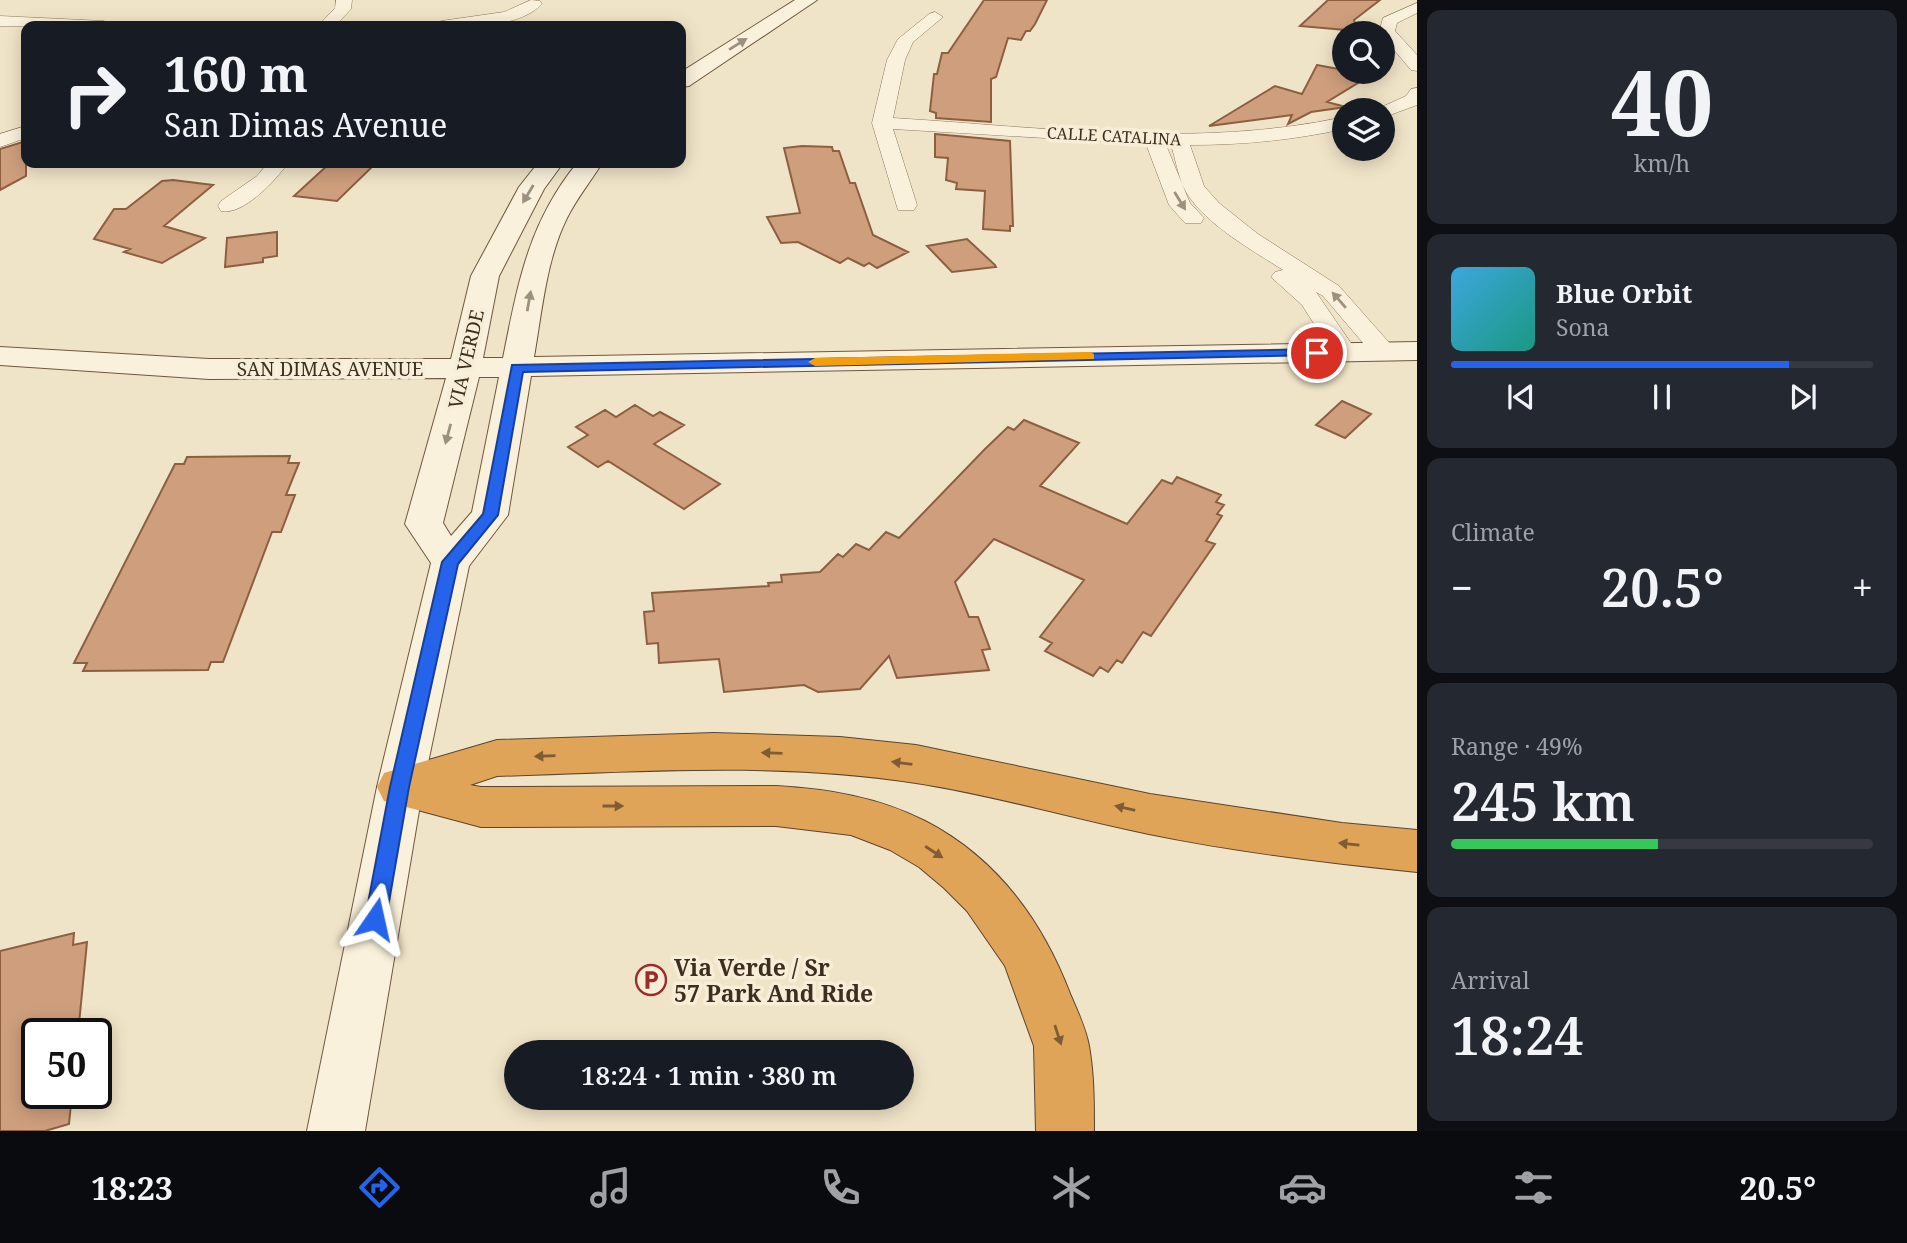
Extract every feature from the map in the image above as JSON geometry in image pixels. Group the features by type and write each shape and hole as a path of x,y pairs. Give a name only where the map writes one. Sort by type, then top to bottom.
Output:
{"highway":[{"path":"400,787 497,758 714,751 841,755 916,764 981,776 1150,814 1342,844 1417,851"},
{"path":"400,787 481,807 776,806 825,809 877,823 934,850 977,885 1013,928 1041,983 1062,1049 1065,1131"}],"main road":[{"path":"717,35 774,0"},
{"path":"686,78 808,0"},
{"name":"VIA VERDE","path":"450,562 424,524 465,368 485,275 497,248 532,187 547,168"},
{"path":"336,1131 400,787 450,562 490,515 533,279 552,221 572,186 586,168"},
{"name":"SAN DIMAS AVENUE","path":"0,356 209,369 517,368 1417,351"}],"street":[{"path":"331,21 343,9 344,0"},
{"path":"474,21 508,16 534,4"},
{"path":"1417,8 1390,22 1387,32 1417,66"},
{"path":"906,205 882,123 896,60 906,39 935,17"},
{"path":"0,21 21,22"},
{"path":"1395,107 1412,100 1417,93"},
{"name":"CALLE CATALINA","path":"882,123 1179,140 1231,140 1287,135 1332,126"},
{"path":"0,141 21,134"},
{"path":"1154,139 1180,205 1201,226 1232,247 1303,281 1331,291 1384,352"},
{"path":"1179,140 1194,187 1211,208 1303,281 1344,352"},
{"path":"229,206 264,180 274,168"}],"building":[{"path":"984,0 1047,0 1035,24 1030,31 1026,31 1021,40 1008,38 996,77 991,79 991,122 936,118 936,113 930,111 934,74 937,74 942,53 948,53"},
{"path":"1328,0 1380,0 1354,21 1332,21 1332,29 1300,26"},
{"path":"1317,65 1332,68 1332,84 1356,84 1327,102 1332,103 1332,109 1311,112 1288,124 1292,115 1209,126 1275,86 1302,94"},
{"path":"935,134 1010,141 1013,226 1010,226 1010,231 983,229 985,191 956,189 957,183 946,180 948,158 935,157"},
{"path":"21,143 21,168 26,168 26,176 0,190 0,149"},
{"path":"832,147 833,151 839,151 850,183 855,183 873,235 908,252 877,268 869,263 864,266 848,258 840,263 798,242 781,243 767,217 800,213 784,148"},
{"path":"325,168 371,168 337,201 294,196"},
{"path":"162,181 213,185 164,226 205,238 162,263 124,252 130,249 94,239 114,209 126,209"},
{"path":"277,232 277,256 263,258 263,262 225,267 227,238"},
{"path":"967,239 996,267 952,272 927,246"},
{"path":"1342,401 1371,414 1345,438 1316,425"},
{"path":"635,405 653,416 660,412 684,425 654,444 720,484 684,509 608,461 598,467 568,447 588,435 576,427 605,410 616,417"},
{"path":"1024,420 1079,443 1040,486 1127,524 1162,480 1172,484 1177,477 1221,495 1216,502 1224,505 1217,514 1222,516 1206,541 1215,544 1151,636 1143,632 1122,663 1117,660 1108,672 1100,667 1093,676 1045,651 1052,643 1040,637 1084,580 994,539 955,582 969,617 978,617 990,649 982,650 989,670 897,678 889,656 860,689 818,692 804,685 724,692 719,659 659,663 658,643 647,644 644,612 654,611 652,593 769,586 768,583 782,582 781,575 820,572 838,554 843,557 856,544 869,550 886,532 899,538 1008,427 1014,430"},
{"path":"290,456 288,463 299,463 286,495 295,495 281,532 272,532 223,662 211,662 208,670 83,671 87,663 74,663 175,464 184,464 187,457"},
{"path":"74,933 73,945 87,942 80,1018 21,1018 21,1109 70,1109 69,1124 45,1131 0,1131 0,951"}],"slow traffic":[{"path":"815,362 1090,356"}],"place":[{"name":"Via Verde / Sr 57 Park And Ride","path":"651,980"}],"route":[{"path":"375,919 400,787 450,562 490,515 517,368 1317,353"}]}
